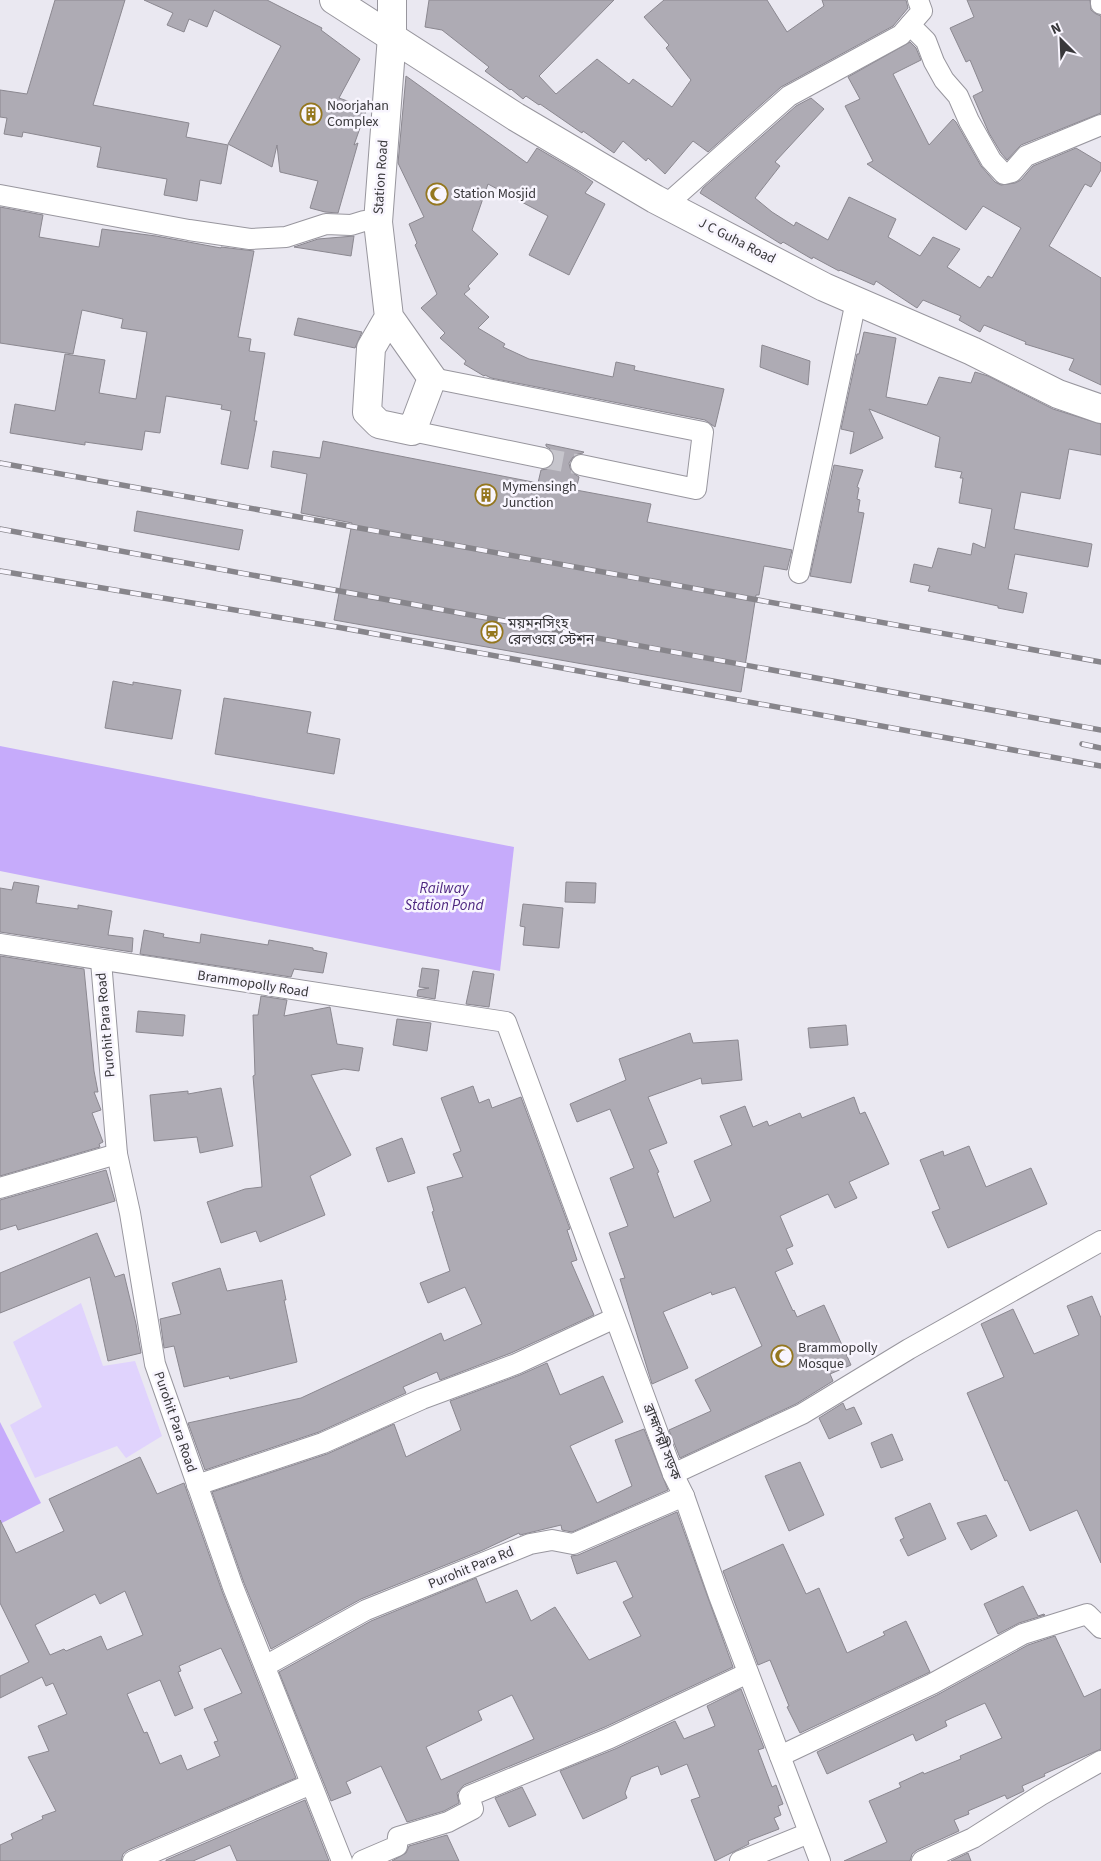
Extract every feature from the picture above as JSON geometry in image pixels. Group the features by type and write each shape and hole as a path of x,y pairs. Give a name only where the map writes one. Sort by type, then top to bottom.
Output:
{"street":[{"name":"J C Guha Road","path":"334,0 516,117 666,205 824,287 972,351 1058,394 1101,409"},
{"name":"Station Road","path":"392,0 392,36 378,222 389,317 432,378"},
{"path":"666,205 789,96 901,35 922,11 918,0"},
{"path":"910,25 926,41 934,62 944,80 958,96 969,121 991,160 1004,174 1012,172 1026,156 1101,125"},
{"path":"0,195 250,240 286,237 326,224 351,225 364,221 378,222"},
{"path":"799,573 856,300"},
{"path":"389,317 370,348 367,412 379,424 543,458"},
{"path":"412,431 432,378 703,432 696,489 581,465"},
{"name":"Brammopolly Road","path":"0,944 506,1022"},
{"name":"Purohit Para Road","path":"101,961 117,1154 130,1213 155,1364 233,1586 342,1861"},
{"name":"ব্রাহ্মপল্লী সড়ক","path":"506,1022 673,1474 684,1496 748,1673 820,1861"},
{"path":"0,1188 117,1154"},
{"path":"673,1474 802,1414 909,1349 1101,1241"},
{"path":"198,1485 323,1443 422,1399 516,1364 615,1318"},
{"name":"Purohit Para Rd","path":"265,1666 366,1610 530,1544 552,1540 573,1544 684,1496"},
{"path":"780,1756 932,1684 1024,1634 1087,1614 1101,1628"},
{"path":"362,1861 398,1846 398,1836 448,1822 473,1809 470,1796 610,1738 748,1673"},
{"path":"922,1861 973,1838 1041,1795 1101,1761"},
{"path":"133,1861 311,1784"},
{"path":"740,1861 809,1833"}],"shaded area":[{"path":"81,1303 103,1366 135,1361 162,1436 126,1458 117,1446 35,1478 10,1425 42,1407 13,1342"}],"water":[{"name":"Railway Station Pond","path":"0,746 514,847 500,971 0,871"},
{"path":"0,1422 41,1503 0,1524"}],"building":[{"path":"55,0 125,0 93,105 189,123 186,137 228,145 221,184 200,180 197,201 164,195 167,179 97,167 101,147 23,132 22,137 4,134 7,118 0,117 0,90 27,94"},
{"path":"144,0 267,0 322,28 321,30 360,59 339,98 367,108 354,145 358,143 338,213 310,208 318,181 280,172 277,145 272,167 228,144 281,46 214,10 207,27 189,19 184,32 167,25 173,13"},
{"path":"429,0 614,0 539,76 556,94 597,59 629,84 633,79 672,107 691,80 666,48 669,45 644,17 664,0 767,0 787,32 824,6 822,0 906,0 908,8 893,26 781,87 708,152 693,141 665,174 648,158 646,161 623,141 614,153 540,104 526,96 523,99 510,90 485,71 489,67 442,30 425,27"},
{"path":"967,0 1090,0 1091,10 1101,16 1101,113 1021,145 1007,160 989,133 973,96 983,91 970,60 966,62 950,28 974,17"},
{"path":"910,42 916,48 921,60 893,74 929,145 953,119 981,166 995,182 1001,185 1015,183 1021,180 1033,166 1076,148 1101,163 1101,170 1091,187 1085,184 1049,246 1101,278 1101,385 1069,370 1074,359 1025,344 1026,342 984,325 980,332 959,320 961,316 923,300 917,308 876,281 874,285 839,271 813,257 812,259 783,242 781,244 700,193 703,188 796,106 811,98 824,109 775,162 780,166 755,198 794,226 796,222 828,240 849,197 896,219 888,237 920,256 933,237 960,249 947,267 980,288 988,276 992,278 1021,228 983,206 966,230 867,164 873,161 845,106 860,99 848,77"},
{"path":"406,76 527,163 537,148 578,172 593,182 585,193 605,204 569,275 529,255 548,216 488,184 472,230 498,254 468,286 470,289 464,294 489,317 478,328 505,344 503,347 529,359 613,377 616,362 635,366 634,370 724,389 715,427 705,420 484,376 464,364 466,361 440,338 445,333 421,308 437,294 415,245 417,243 409,224 424,217 398,163"},
{"path":"0,207 43,215 39,237 99,247 102,229 156,236 221,248 254,251 238,337 251,339 249,351 265,353 254,421 257,421 248,469 221,464 231,411 221,409 222,405 166,396 160,433 145,431 142,450 85,442 85,445 10,433 15,404 55,411 65,354 105,360 99,393 136,399 147,332 121,328 123,319 82,310 73,354 0,343"},
{"path":"354,236 351,256 294,247 318,239"},
{"path":"298,318 362,332 355,348 294,335"},
{"path":"864,332 896,338 886,397 927,405 939,377 971,383 975,372 988,376 1053,409 1101,424 1101,455 1069,449 1060,499 1021,492 1014,529 1092,544 1088,567 1015,554 1008,589 1027,593 1023,613 928,591 930,586 910,582 914,564 932,568 938,548 971,555 973,543 985,548 992,509 959,503 963,478 960,478 962,472 935,467 940,437 869,409 883,438 850,454 854,432 841,429 857,354 859,354"},
{"path":"762,345 810,361 808,385 760,367"},
{"path":"323,441 538,483 541,470 547,469 554,461 554,454 546,444 584,452 573,457 569,463 573,473 579,477 576,490 651,504 647,522 792,550 787,570 764,566 759,595 756,595 741,692 334,620 352,523 301,513 307,474 271,467 273,451 320,458"},
{"path":"834,465 863,470 857,487 859,488 857,499 860,500 858,512 864,513 851,583 810,576"},
{"path":"137,511 243,530 239,550 134,531"},
{"path":"113,681 133,685 133,682 181,690 172,739 105,728"},
{"path":"224,698 311,712 307,733 340,739 334,774 215,754"},
{"path":"14,882 39,886 36,903 78,909 78,905 112,911 108,935 133,938 132,952 0,932 0,888 12,890"},
{"path":"566,882 596,883 595,903 565,902"},
{"path":"523,904 563,908 559,948 523,945 525,927 520,926"},
{"path":"144,930 164,934 163,937 200,943 201,934 268,945 269,940 313,948 313,950 327,953 323,973 294,969 291,977 140,954"},
{"path":"0,956 84,969 94,1071 98,1092 94,1092 101,1110 92,1113 103,1142 99,1144 100,1147 0,1176"},
{"path":"422,968 439,970 435,999 417,996 418,990 429,988 419,987"},
{"path":"473,971 494,974 489,1007 466,1004"},
{"path":"261,996 287,1000 284,1016 330,1007 337,1044 363,1048 359,1071 344,1069 311,1075 351,1155 310,1176 325,1215 260,1242 256,1231 221,1243 207,1202 245,1189 262,1187 253,1076 255,1075 253,1015 258,1015"},
{"path":"138,1011 185,1015 183,1036 136,1032"},
{"path":"397,1019 431,1023 427,1051 393,1045"},
{"path":"846,1025 848,1045 810,1048 808,1028"},
{"path":"690,1033 693,1043 738,1040 742,1080 702,1084 701,1078 648,1097 667,1143 649,1150 659,1172 657,1173 674,1218 711,1201 694,1161 732,1145 720,1116 745,1106 753,1127 767,1121 769,1126 800,1113 802,1118 854,1097 860,1114 865,1112 889,1164 849,1182 857,1198 835,1208 828,1194 780,1216 793,1246 786,1249 793,1264 775,1272 793,1311 797,1317 824,1305 851,1365 830,1374 833,1381 796,1404 680,1458 669,1430 711,1411 695,1380 762,1346 735,1287 712,1295 711,1292 663,1312 688,1368 652,1384 620,1279 625,1278 609,1233 628,1226 610,1178 634,1168 610,1109 577,1122 570,1104 626,1080 619,1059"},
{"path":"473,1086 479,1103 489,1099 492,1108 521,1097 570,1229 567,1230 577,1260 571,1262 594,1315 511,1353 440,1380 437,1372 403,1387 406,1393 319,1432 205,1470 188,1423 301,1398 441,1333 444,1341 482,1324 465,1287 428,1303 420,1283 450,1271 432,1212 434,1211 427,1187 463,1177 453,1154 461,1151 441,1098"},
{"path":"221,1088 233,1146 200,1153 197,1137 154,1141 150,1095 188,1091 188,1094"},
{"path":"402,1138 415,1173 388,1182 376,1148"},
{"path":"969,1146 986,1187 1031,1168 1047,1204 948,1248 932,1212 940,1209 920,1160 943,1151 944,1156"},
{"path":"106,1170 115,1201 18,1230 16,1225 0,1230 0,1200"},
{"path":"97,1233 115,1277 124,1274 141,1353 108,1361 90,1277 0,1313 0,1273"},
{"path":"220,1268 227,1291 282,1280 286,1300 284,1300 297,1362 230,1379 229,1376 184,1387 174,1346 164,1348 160,1319 181,1314 172,1283"},
{"path":"1092,1296 1101,1318 1101,1563 1077,1510 1030,1531 1007,1480 1005,1481 967,1393 1004,1377 981,1324 1013,1309 1034,1354 1079,1335 1067,1306"},
{"path":"547,1363 560,1395 603,1376 623,1422 570,1446 597,1503 632,1486 615,1440 644,1429 668,1490 572,1532 562,1530 561,1525 520,1535 519,1533 483,1550 361,1599 271,1649 244,1583 212,1492 327,1454 394,1424 406,1457 461,1430 450,1401"},
{"path":"843,1403 846,1410 854,1407 862,1424 829,1439 819,1418"},
{"path":"892,1434 903,1460 881,1468 871,1443"},
{"path":"140,1457 157,1494 184,1483 222,1591 296,1778 128,1850 123,1854 121,1861 0,1861 0,1845 13,1839 11,1834 43,1819 42,1816 56,1811 28,1757 49,1751 38,1726 67,1714 53,1683 46,1686 42,1677 0,1698 0,1676 29,1662 0,1603 0,1520 16,1553 64,1531 49,1499","holes":["125,1591 143,1635 107,1650 101,1636 66,1651 64,1649 50,1655 35,1625 95,1594 100,1604","221,1648 242,1693 204,1709 218,1741 214,1742 220,1756 187,1770 181,1755 160,1764 147,1732 144,1733 127,1694 160,1680 175,1716 193,1708 178,1672 181,1671 179,1666"]},
{"path":"800,1462 824,1515 789,1531 765,1476"},
{"path":"930,1503 946,1539 908,1556 900,1540 904,1538 895,1518"},
{"path":"677,1512 733,1667 605,1727 464,1785 457,1793 459,1803 444,1811 407,1822 381,1766 346,1782 351,1793 331,1801 279,1672 371,1621 476,1578 486,1603 517,1590 531,1621 555,1607 589,1660 641,1636 623,1602 633,1597 616,1561 577,1574 571,1556 578,1555","holes":["512,1695 534,1739 441,1780 426,1747 482,1720 478,1711"]},
{"path":"986,1515 997,1536 971,1550 957,1523"},
{"path":"783,1544 806,1594 819,1588 847,1653 885,1635 883,1632 906,1621 930,1672 800,1733 787,1707 789,1706 770,1660 758,1665 723,1571"},
{"path":"1023,1586 1038,1616 1045,1615 1019,1623 998,1634 984,1604"},
{"path":"1055,1636 1084,1697 1101,1689 1101,1749 1044,1774 1045,1776 1022,1786 1024,1791 1007,1799 1005,1795 968,1811 969,1814 954,1820 959,1831 917,1850 912,1854 910,1861 844,1861 887,1842 869,1801 901,1787 899,1783 923,1772 924,1774 961,1759 960,1756 1002,1738 985,1703 945,1721 947,1726 916,1741 913,1734 827,1774 817,1752 937,1695 1028,1645"},
{"path":"741,1689 764,1748 758,1750 772,1787 776,1785 783,1804 778,1806 781,1815 774,1818 779,1829 748,1841 749,1844 715,1861 691,1800 700,1797 687,1764 661,1775 658,1766 631,1777 625,1793 627,1798 583,1819 560,1771 615,1749 675,1721 684,1739 715,1726 707,1706"},
{"path":"522,1787 536,1815 509,1827 495,1798"},
{"path":"305,1800 329,1861 237,1861 230,1845 193,1861 166,1861 166,1860"},
{"path":"447,1835 459,1861 392,1861 406,1853 409,1846"},
{"path":"968,1853 971,1861 951,1861"}],"tunnel":[{"path":"543,458 581,465"}],"railway":[{"path":"0,463 1101,662"},
{"path":"0,529 1101,730"},
{"path":"0,571 337,627 1101,766"},
{"path":"1082,744 1101,748"}],"place":[{"name":"Noorjahan Complex","path":"311,114"},
{"name":"Station Mosjid","path":"437,194"},
{"name":"Mymensingh Junction","path":"486,495"},
{"name":"ময়মনসিংহ রেলওয়ে স্টেশন","path":"492,632"},
{"name":"Brammopolly Mosque","path":"782,1356"}]}
